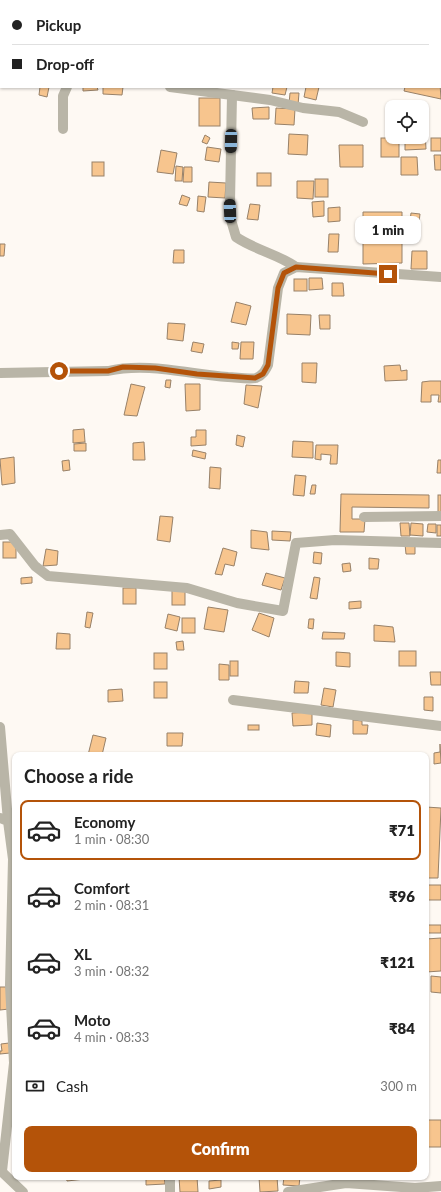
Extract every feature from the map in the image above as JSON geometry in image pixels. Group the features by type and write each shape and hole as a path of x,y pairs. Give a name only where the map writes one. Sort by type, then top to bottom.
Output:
{"street":[{"path":"63,129 63,96 67,88"},
{"path":"178,88 270,100 303,108 339,112 363,122"},
{"path":"232,95 230,202 231,220 236,237 250,246 288,261 296,267"},
{"path":"0,373 108,371 123,367 155,368 197,374 255,378 263,374 268,365 278,288 288,261"},
{"path":"284,273 296,267 441,277"},
{"path":"364,517 441,516"},
{"path":"0,535 10,534 35,566 48,576 187,588 237,603 284,611 296,543 335,540 441,543"},
{"path":"233,700 441,726"},
{"path":"0,727 4,820 12,856"},
{"path":"12,902 10,985 12,1024"},
{"path":"12,1080 1,1171 23,1192"},
{"path":"170,1180 170,1192"},
{"path":"288,1192 346,1183 415,1188 441,1186"}],"building":[{"path":"40,88 49,88 47,97 39,95"},
{"path":"83,88 97,88 98,90 83,91"},
{"path":"103,88 123,88 122,95 103,94"},
{"path":"273,88 287,88 285,95 272,93"},
{"path":"306,88 319,88 316,100 304,97"},
{"path":"405,88 440,88 441,99 404,91"},
{"path":"290,93 299,93 298,105 289,104"},
{"path":"199,98 220,98 220,126 199,126"},
{"path":"269,107 269,119 253,119 252,108"},
{"path":"276,108 295,109 294,125 275,124"},
{"path":"289,134 308,135 307,155 288,154"},
{"path":"205,135 210,138 207,144 202,142"},
{"path":"381,138 385,138 385,144 399,144 399,157 381,157"},
{"path":"431,138 441,138 441,151 431,151"},
{"path":"405,144 426,144 426,149 405,150"},
{"path":"339,145 363,145 363,167 340,167"},
{"path":"207,147 221,149 219,162 205,160"},
{"path":"161,150 177,153 173,174 157,172"},
{"path":"434,155 441,155 441,170 435,170"},
{"path":"401,157 417,157 418,175 401,175"},
{"path":"92,162 104,162 104,176 92,176"},
{"path":"176,166 183,167 182,181 175,181"},
{"path":"184,167 192,167 192,182 183,182"},
{"path":"257,173 271,173 271,186 257,186"},
{"path":"315,179 328,179 328,197 315,197"},
{"path":"297,181 314,181 313,199 297,198"},
{"path":"209,182 226,183 225,198 208,197"},
{"path":"182,195 190,198 187,206 179,204"},
{"path":"198,196 206,197 204,212 197,211"},
{"path":"324,201 324,216 313,217 312,202"},
{"path":"250,204 260,205 258,220 247,219"},
{"path":"340,207 340,221 328,222 328,208"},
{"path":"363,212 402,212 402,263 363,264"},
{"path":"411,213 420,214 417,239 408,238"},
{"path":"329,234 339,234 338,252 328,252"},
{"path":"0,244 5,244 4,256 0,256"},
{"path":"174,250 184,250 184,263 173,263"},
{"path":"412,251 427,251 427,269 411,269"},
{"path":"309,278 322,278 323,289 309,290"},
{"path":"294,279 307,279 307,291 294,291"},
{"path":"332,283 343,283 344,296 332,296"},
{"path":"236,302 251,306 246,325 231,322"},
{"path":"287,314 311,315 310,335 287,334"},
{"path":"319,315 330,315 330,329 320,329"},
{"path":"168,323 185,324 183,341 167,339"},
{"path":"193,342 204,344 202,353 191,351"},
{"path":"232,342 239,343 238,349 232,349"},
{"path":"241,342 254,342 253,359 240,359"},
{"path":"302,363 317,363 316,383 302,382"},
{"path":"400,365 401,371 407,370 407,380 385,381 384,366"},
{"path":"166,380 171,380 170,388 165,387"},
{"path":"441,381 441,402 438,402 439,395 431,395 431,402 421,402 422,382"},
{"path":"131,384 145,387 137,416 124,415"},
{"path":"185,384 200,384 200,410 186,411"},
{"path":"246,385 262,386 258,408 244,404"},
{"path":"84,429 85,442 73,443 73,430"},
{"path":"196,430 206,430 206,445 191,446 191,437 196,437"},
{"path":"237,435 245,437 243,447 236,445"},
{"path":"293,441 313,442 313,458 292,457"},
{"path":"144,442 145,460 133,460 133,443"},
{"path":"86,443 86,451 74,451 74,444"},
{"path":"316,445 338,445 337,464 330,464 331,455 321,454 321,460 315,459"},
{"path":"193,450 206,453 205,459 192,456"},
{"path":"14,457 15,483 2,485 0,459"},
{"path":"69,460 70,470 63,471 62,461"},
{"path":"438,460 441,460 441,473 437,473"},
{"path":"210,467 221,468 220,489 209,488"},
{"path":"295,475 306,476 304,496 293,495"},
{"path":"312,485 316,485 315,494 310,494"},
{"path":"341,494 429,495 429,508 352,507 352,519 365,519 364,532 340,532"},
{"path":"438,495 441,495 441,513 438,513"},
{"path":"160,516 173,517 170,542 157,540"},
{"path":"400,523 409,523 410,536 401,536"},
{"path":"411,523 423,524 423,536 410,535"},
{"path":"428,524 436,524 436,533 427,532"},
{"path":"437,525 441,525 441,536 437,536"},
{"path":"251,530 267,532 269,550 251,548"},
{"path":"272,531 291,532 290,541 272,540"},
{"path":"3,542 16,542 16,558 3,558"},
{"path":"405,544 415,544 415,554 406,554"},
{"path":"223,548 237,552 234,566 225,564 222,575 215,574"},
{"path":"46,549 58,551 57,565 43,566"},
{"path":"314,552 322,553 321,564 313,563"},
{"path":"369,558 379,559 378,569 369,569"},
{"path":"350,563 351,571 343,572 342,564"},
{"path":"266,573 285,578 281,590 262,585"},
{"path":"32,577 32,583 21,584 21,578"},
{"path":"314,577 320,578 317,599 310,598"},
{"path":"123,588 136,588 136,604 123,604"},
{"path":"172,589 185,589 185,605 172,605"},
{"path":"361,601 361,608 349,609 349,602"},
{"path":"208,607 228,610 224,632 204,629"},
{"path":"87,612 93,613 90,628 85,627"},
{"path":"259,613 274,618 269,637 252,630"},
{"path":"168,614 180,617 177,631 165,628"},
{"path":"182,618 195,618 195,633 182,633"},
{"path":"309,619 314,619 313,629 308,628"},
{"path":"374,625 393,627 395,642 374,641"},
{"path":"323,632 345,633 344,639 322,639"},
{"path":"57,633 70,634 70,649 56,649"},
{"path":"183,641 184,650 177,650 176,642"},
{"path":"399,651 416,651 416,666 399,666"},
{"path":"336,652 350,653 350,667 336,666"},
{"path":"154,653 167,653 167,669 154,669"},
{"path":"230,661 238,661 238,676 230,676"},
{"path":"219,664 229,665 229,680 219,680"},
{"path":"430,672 441,672 441,685 431,685"},
{"path":"295,681 309,682 308,693 294,693"},
{"path":"154,682 167,682 167,698 154,698"},
{"path":"324,688 336,690 333,707 321,705"},
{"path":"122,689 123,701 108,702 108,690"},
{"path":"424,697 433,697 433,711 424,710"},
{"path":"312,712 312,725 293,726 292,713"},
{"path":"353,720 362,721 362,725 368,725 367,734 353,734"},
{"path":"317,723 331,725 330,737 316,735"},
{"path":"248,725 259,725 259,730 248,730"},
{"path":"167,733 183,733 182,746 167,746"},
{"path":"93,735 106,738 103,752 89,752"},
{"path":"440,744 441,763 434,764 434,753 440,752"},
{"path":"429,807 441,808 438,878 429,878"},
{"path":"429,885 441,885 441,900 429,900"},
{"path":"429,925 441,925 441,933 429,933"},
{"path":"441,938 441,971 429,972 429,939"},
{"path":"431,976 441,977 441,993 431,992"},
{"path":"0,987 8,987 9,1009 0,1010"},
{"path":"9,1043 10,1053 0,1054 0,1051 2,1051 1,1044"},
{"path":"429,1120 441,1120 441,1147 429,1147"},
{"path":"146,1180 164,1180 165,1184 146,1185"},
{"path":"179,1180 197,1180 198,1192 180,1192"},
{"path":"221,1180 221,1187 209,1189 209,1181"},
{"path":"259,1180 277,1180 278,1191 260,1192"},
{"path":"284,1180 300,1180 299,1186 283,1185"}],"route":[{"path":"59,371 108,371 123,367 155,368 197,374 255,378 263,374 268,365 278,288 284,273 296,267 388,274"}]}
